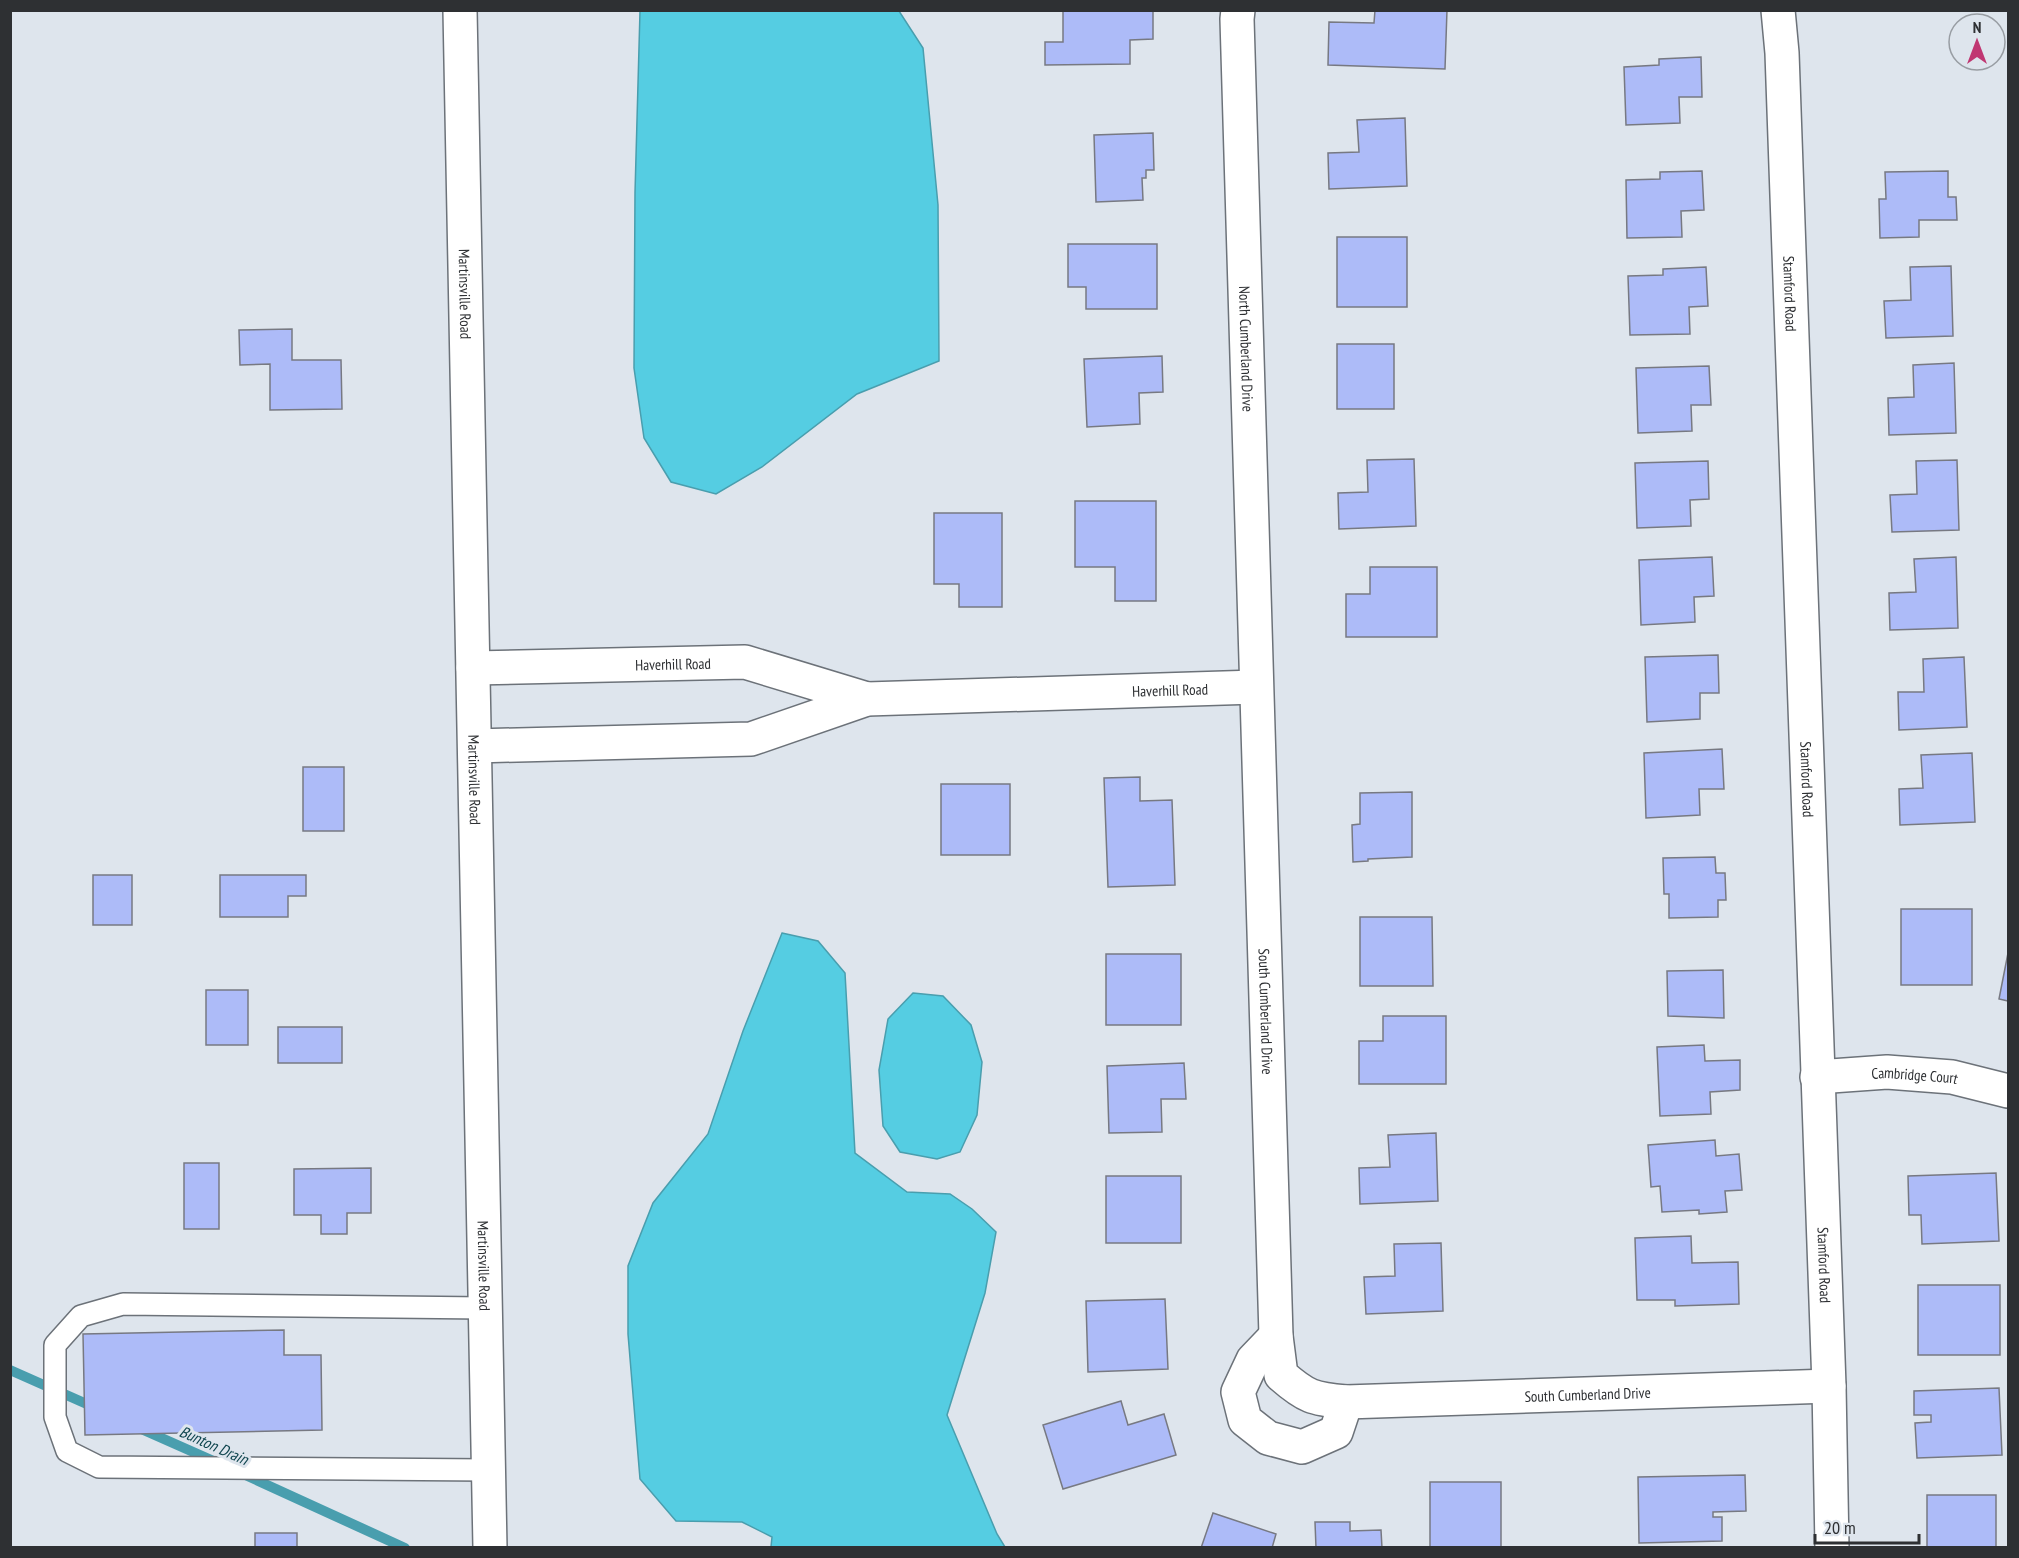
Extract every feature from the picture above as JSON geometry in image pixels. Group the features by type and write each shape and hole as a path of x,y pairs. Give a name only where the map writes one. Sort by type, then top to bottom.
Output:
{"street":[{"name":"Martinsville Road","path":"460,10 490,1548"},
{"name":"North Cumberland Drive","path":"1238,10 1256,687"},
{"name":"Stamford Road","path":"1778,10 1782,53 1832,1548"},
{"name":"Haverhill Road","path":"473,668 745,662 867,699"},
{"name":"Haverhill Road","path":"475,746 751,739 867,699 1256,687"},
{"name":"South Cumberland Drive","path":"1256,687 1276,1336 1281,1375 1300,1392 1318,1399 1346,1402 1828,1386"},
{"name":"Cambridge Court","path":"1817,1077 1887,1072 1952,1077 2008,1091"},
{"path":"1276,1336 1253,1360 1238,1392 1245,1420 1268,1438 1302,1447 1336,1432 1346,1402"}],"lane":[{"path":"485,1308 123,1304 81,1316 55,1345 55,1417 67,1451 99,1467 488,1470"}],"water":[{"path":"640,11 899,11 923,48 938,205 939,361 857,394 762,467 716,494 671,482 644,438 634,368 635,193"},
{"path":"782,933 818,941 845,973 855,1153 907,1192 950,1194 972,1209 996,1232 985,1293 947,1415 997,1534 1005,1547 771,1547 772,1537 742,1522 676,1521 640,1479 628,1334 628,1266 653,1203 708,1134 743,1031"},
{"path":"913,993 943,996 971,1025 982,1062 977,1115 960,1152 937,1159 900,1152 883,1126 879,1070 888,1019"}],"building":[{"path":"1063,10 1153,10 1153,39 1130,40 1130,64 1045,65 1045,42 1063,42"},
{"path":"1375,10 1447,10 1445,69 1328,65 1329,22 1374,23"},
{"path":"1701,57 1702,97 1679,97 1680,123 1626,125 1624,67 1659,65 1659,59"},
{"path":"1405,118 1407,186 1329,189 1328,153 1359,152 1357,120"},
{"path":"1153,133 1154,170 1146,170 1146,178 1142,178 1143,200 1096,202 1094,135"},
{"path":"1702,171 1704,210 1681,211 1682,237 1627,238 1626,180 1660,179 1660,172"},
{"path":"1948,171 1948,197 1956,197 1957,220 1919,220 1919,237 1880,238 1879,199 1886,199 1885,172"},
{"path":"1337,237 1407,237 1407,307 1337,307"},
{"path":"1068,244 1157,244 1157,309 1086,309 1086,287 1068,287"},
{"path":"1951,266 1953,336 1886,338 1884,301 1911,300 1910,267"},
{"path":"1706,267 1708,306 1689,307 1690,334 1630,335 1628,276 1663,275 1663,269"},
{"path":"292,329 292,360 341,360 342,409 270,410 270,364 240,365 239,330"},
{"path":"1337,344 1394,344 1394,409 1337,409"},
{"path":"1162,356 1163,392 1139,393 1140,424 1087,427 1084,359"},
{"path":"1954,363 1956,433 1889,435 1888,398 1914,397 1913,365"},
{"path":"1709,366 1711,405 1691,405 1692,431 1638,433 1636,368"},
{"path":"1414,459 1416,526 1339,529 1338,493 1368,492 1367,460"},
{"path":"1957,460 1959,530 1892,532 1890,495 1917,494 1916,461"},
{"path":"1708,461 1709,499 1690,500 1691,526 1637,528 1635,463"},
{"path":"1075,501 1156,501 1156,601 1115,601 1115,567 1075,567"},
{"path":"934,513 1002,513 1002,607 959,607 959,584 934,584"},
{"path":"1712,557 1714,596 1694,597 1695,622 1641,625 1639,560"},
{"path":"1956,557 1958,628 1890,630 1889,593 1916,592 1914,559"},
{"path":"1370,567 1437,567 1437,637 1346,637 1346,594 1370,594"},
{"path":"1718,655 1719,693 1700,693 1700,719 1647,722 1645,657"},
{"path":"1964,657 1967,727 1899,730 1898,692 1924,692 1923,659"},
{"path":"1722,749 1724,789 1699,789 1700,815 1646,818 1644,753"},
{"path":"1972,753 1975,822 1900,825 1899,789 1923,788 1921,755"},
{"path":"303,767 344,767 344,831 303,831"},
{"path":"1140,777 1140,801 1172,800 1175,885 1108,887 1104,778"},
{"path":"941,784 1010,784 1010,855 941,855"},
{"path":"1412,792 1412,857 1353,862 1352,825 1360,824 1360,793"},
{"path":"1715,857 1716,873 1725,873 1726,900 1718,900 1718,917 1669,918 1669,894 1664,894 1663,858"},
{"path":"93,875 132,875 132,925 93,925"},
{"path":"220,875 306,875 306,896 288,896 288,917 220,917"},
{"path":"1901,909 1972,909 1972,985 1901,985"},
{"path":"1360,917 1432,917 1433,986 1360,986"},
{"path":"2008,953 2008,1001 1999,999"},
{"path":"1106,954 1181,954 1181,1025 1106,1025"},
{"path":"1723,970 1724,1018 1668,1016 1667,971"},
{"path":"206,990 248,990 248,1045 206,1045"},
{"path":"1383,1016 1446,1016 1446,1084 1359,1084 1359,1041 1383,1041"},
{"path":"278,1027 342,1027 342,1063 278,1063"},
{"path":"1704,1045 1705,1061 1740,1060 1740,1090 1710,1092 1711,1114 1660,1116 1657,1047"},
{"path":"1184,1063 1186,1099 1161,1099 1162,1132 1109,1133 1107,1066"},
{"path":"1436,1133 1438,1201 1360,1204 1359,1168 1390,1167 1388,1135"},
{"path":"1715,1140 1716,1156 1739,1154 1742,1190 1725,1191 1727,1212 1699,1214 1699,1210 1662,1212 1660,1186 1651,1187 1648,1145"},
{"path":"184,1163 219,1163 219,1229 184,1229"},
{"path":"371,1168 371,1213 347,1213 347,1234 321,1234 321,1215 294,1215 294,1169"},
{"path":"1996,1173 1999,1241 1922,1244 1921,1215 1909,1215 1908,1176"},
{"path":"1106,1176 1181,1176 1181,1243 1106,1243"},
{"path":"1691,1236 1692,1263 1738,1262 1739,1304 1675,1306 1675,1300 1637,1300 1635,1238"},
{"path":"1441,1243 1443,1311 1366,1314 1364,1277 1395,1276 1394,1244"},
{"path":"1918,1285 2000,1285 2000,1355 1918,1355"},
{"path":"1165,1299 1168,1369 1088,1372 1086,1301"},
{"path":"284,1330 284,1355 321,1355 322,1430 85,1435 83,1334"},
{"path":"1999,1388 2002,1455 1917,1458 1915,1423 1931,1422 1931,1415 1914,1415 1914,1391"},
{"path":"1121,1401 1128,1425 1164,1414 1176,1455 1063,1489 1043,1425"},
{"path":"1745,1475 1746,1511 1713,1512 1713,1517 1722,1517 1722,1541 1639,1543 1638,1477"},
{"path":"1430,1482 1501,1482 1501,1548 1430,1548"},
{"path":"1927,1495 1996,1495 1996,1548 1927,1548"},
{"path":"1213,1513 1276,1534 1272,1548 1201,1548"},
{"path":"1315,1522 1350,1522 1350,1531 1381,1530 1382,1548 1316,1548"},
{"path":"255,1533 297,1533 297,1548 255,1548"}],"waterway":[{"name":"Bunton Drain","path":"10,1370 98,1409"},
{"name":"Bunton Drain","path":"139,1428 218,1463"},
{"name":"Bunton Drain","path":"241,1473 405,1548"}]}
